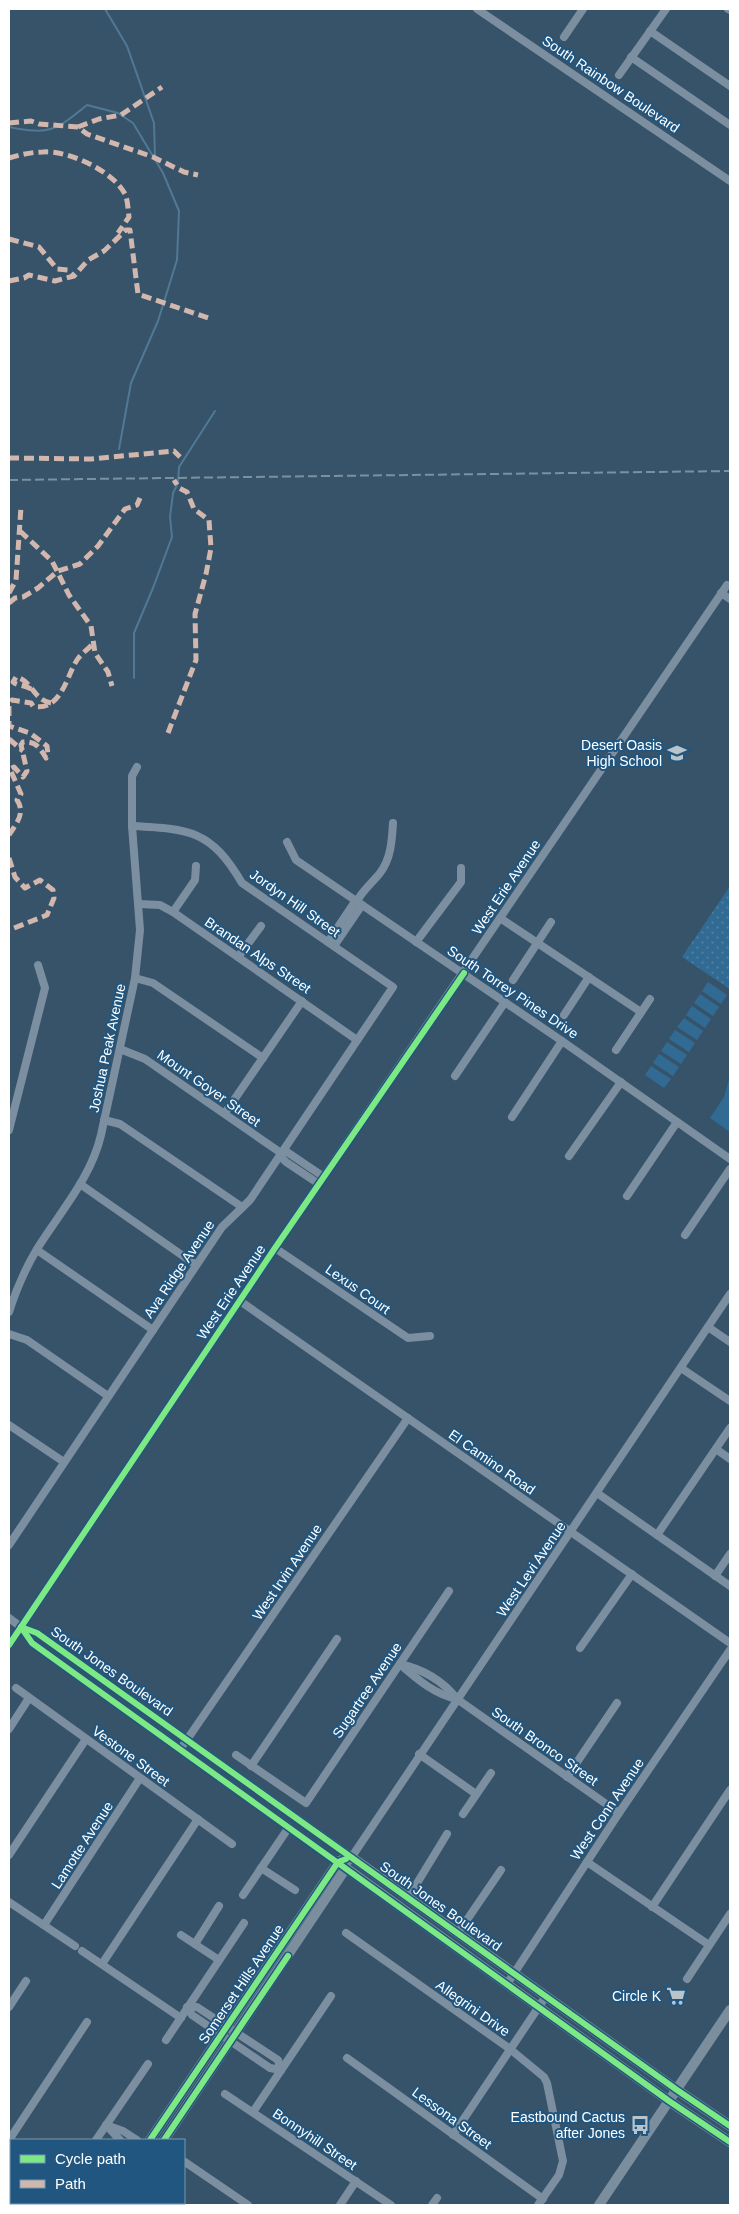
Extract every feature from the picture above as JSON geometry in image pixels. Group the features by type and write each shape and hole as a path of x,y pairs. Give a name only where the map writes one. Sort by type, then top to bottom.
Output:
{"main road":[{"name":"Somerset Hills Avenue","path":"165,2139 229,2034 342,1865 350,1856"},
{"name":"South Jones Boulevard","path":"350,1856 676,2090 730,2126"},
{"name":"South Jones Boulevard","path":"342,1865 669,2101 730,2142"},
{"path":"598,2205 730,2010"},
{"name":"Somerset Hills Avenue","path":"151,2139 229,2034"}],"street":[{"name":"South Rainbow Boulevard","path":"477,9 730,181"},
{"path":"564,37 583,9"},
{"path":"619,75 666,9"},
{"path":"650,31 730,86"},
{"path":"631,57 730,125"},
{"name":"West Erie Avenue","path":"9,1645 321,1180 727,585"},
{"path":"721,593 730,599"},
{"name":"Joshua Peak Avenue","path":"9,1312 16,1288 37,1250 88,1172 98,1149 135,978 140,930 132,826 132,776 137,767"},
{"path":"331,944 368,885 380,873 386,863 393,823"},
{"name":"Jordyn Hill Street","path":"132,826 177,828 211,842 231,864 242,883 393,987"},
{"name":"South Torrey Pines Drive","path":"287,842 296,860 562,1040 730,1159"},
{"path":"173,912 195,880 196,866"},
{"path":"416,942 461,882 461,868"},
{"name":"Brandan Alps Street","path":"139,904 160,905 173,912 357,1040"},
{"path":"500,918 641,1012"},
{"path":"512,980 551,922"},
{"path":"238,957 260,926"},
{"path":"9,1130 45,988 38,965"},
{"path":"564,1016 589,977"},
{"path":"135,978 153,983 263,1058"},
{"name":"Ava Ridge Avenue","path":"9,1545 222,1227 250,1200 393,987"},
{"path":"616,1050 650,998"},
{"path":"225,1113 302,1001"},
{"path":"455,1076 505,1002"},
{"path":"512,1117 562,1040"},
{"name":"Mount Goyer Street","path":"120,1049 145,1059 281,1153 282,1158 286,1162 321,1180"},
{"path":"569,1156 621,1082"},
{"path":"104,1120 120,1124 242,1207"},
{"path":"627,1196 678,1122"},
{"path":"685,1235 730,1169"},
{"path":"80,1184 196,1265"},
{"name":"Lexus Court","path":"275,1248 408,1338 430,1336"},
{"path":"37,1250 153,1330"},
{"name":"West Levi Avenue","path":"350,1856 571,1533 730,1294"},
{"name":"El Camino Road","path":"240,1301 730,1642"},
{"path":"708,1327 730,1342"},
{"path":"9,1334 27,1340 108,1396"},
{"path":"681,1368 730,1401"},
{"name":"West Irvin Avenue","path":"180,1750 408,1418"},
{"path":"9,1425 64,1462"},
{"path":"657,1535 730,1428"},
{"path":"716,1449 730,1459"},
{"path":"597,1493 730,1586"},
{"path":"715,1576 730,1554"},
{"path":"580,1648 632,1574"},
{"name":"Sugartree Avenue","path":"251,1766 306,1803 449,1591"},
{"path":"9,1618 21,1627"},
{"name":"South Jones Boulevard","path":"21,1627 37,1634 350,1856"},
{"name":"South Jones Boulevard","path":"21,1627 32,1643 342,1865"},
{"path":"236,1755 251,1766 337,1639"},
{"name":"West Conn Avenue","path":"507,1984 619,1813 730,1650"},
{"name":"South Bronco Street","path":"400,1664 418,1668 449,1690 457,1699 619,1813"},
{"name":"Vestone Street","path":"16,1688 232,1844"},
{"path":"9,1729 29,1698"},
{"path":"567,1777 617,1703"},
{"path":"9,1855 86,1739"},
{"path":"420,1754 476,1794"},
{"path":"463,1814 491,1773"},
{"name":"Lamotte Avenue","path":"44,1925 140,1778"},
{"path":"652,1906 730,1790"},
{"path":"102,1964 198,1819"},
{"path":"243,1895 289,1827"},
{"path":"408,1898 447,1834"},
{"path":"587,1862 709,1946"},
{"path":"261,1868 294,1890"},
{"path":"458,1933 500,1870"},
{"path":"9,1902 75,1946"},
{"path":"195,1944 219,1906"},
{"path":"687,1979 730,1914"},
{"path":"166,2040 244,1923"},
{"name":"Allegrini Drive","path":"346,1933 510,2049 544,2077 556,2125 562,2166 559,2175 541,2202"},
{"path":"181,1935 219,1960"},
{"path":"82,1951 181,2018"},
{"path":"9,2007 26,1981"},
{"path":"253,2112 331,1996"},
{"path":"453,2134 502,2064 546,1996"},
{"path":"187,2008 197,2007 229,2034 278,2060 281,2070"},
{"path":"9,2140 87,2022"},
{"name":"Lessona Street","path":"346,2058 453,2134 541,2202"},
{"path":"97,2139 148,2064"},
{"name":"Bonnyhill Street","path":"225,2094 391,2205"},
{"path":"106,2125 119,2139"},
{"path":"106,2125 124,2131 136,2139"},
{"path":"185,2162 248,2205"},
{"path":"340,2205 356,2182"},
{"path":"432,2205 437,2198"}],"shaded area":[{"path":"730,886 730,989 682,957"},
{"path":"708,982 727,995 721,1004 702,991"},
{"path":"700,994 719,1007 713,1016 694,1003"},
{"path":"692,1006 711,1019 705,1028 686,1015"},
{"path":"684,1018 703,1031 697,1040 677,1027"},
{"path":"675,1030 695,1043 689,1052 669,1039"},
{"path":"667,1042 687,1055 681,1064 661,1051"},
{"path":"659,1054 679,1067 673,1076 653,1063"},
{"path":"651,1066 671,1079 664,1088 645,1075"},
{"path":"730,1076 730,1132 710,1118 724,1097"}],"waterway":[{"path":"105,9 127,46 154,123 155,158"},
{"path":"9,127 34,131 51,129 67,121 87,105 118,113 133,123 163,173 179,211 177,260 158,321 131,383 119,449"},
{"path":"134,678 134,633 172,537 170,517 173,493 178,483 179,467 215,411"}],"railway":[{"path":"9,480 730,471"}],"marked path":[{"path":"78,127 99,119 121,115 162,87"},
{"path":"9,123 31,121 39,124 78,127 87,134 153,157 184,172 198,175"},
{"path":"9,158 43,152 65,154 77,158 111,177 125,194 129,217 118,233"},
{"path":"9,281 29,275 55,281 74,276 88,260 104,251 126,230 130,230 138,294 211,319"},
{"path":"9,239 39,247 57,269 68,270 74,276"},
{"path":"9,458 91,459 174,451 180,457"},
{"path":"168,733 196,660 195,614 211,548 209,520 194,509 187,492 179,488 174,480"},
{"path":"9,603 15,598 23,597 38,588 58,571 80,564 98,546 125,509 137,505 140,498"},
{"path":"9,593 16,580 21,507"},
{"path":"20,531 52,561 69,595 91,626 95,653 108,672 112,686"},
{"path":"9,835 17,823 21,809 17,800 21,794 10,769 14,767 23,777 27,771 21,745 23,742 34,744 40,748 46,758 48,755 47,746 30,733 9,726 9,703 12,700 31,703 33,706 50,704 61,692 77,660 94,643"},
{"path":"31,689 13,682 16,677 21,679 26,682 40,698 51,703"},
{"path":"9,739 23,751"},
{"path":"9,858 15,877 25,888 40,880 53,890 54,898 47,915 9,930"}],"cycle path":[{"path":"9,1645 275,1248 464,973"},
{"path":"21,1627 32,1643 669,2101 730,2142"},
{"path":"21,1627 37,1633 730,2126"},
{"path":"151,2139 338,1862 346,1859"},
{"path":"165,2139 288,1956"}],"place":[{"name":"Desert Oasis High School","path":"677,753"},
{"name":"Circle K","path":"676,1996"},
{"name":"Eastbound Cactus after Jones","path":"640,2125"}]}
